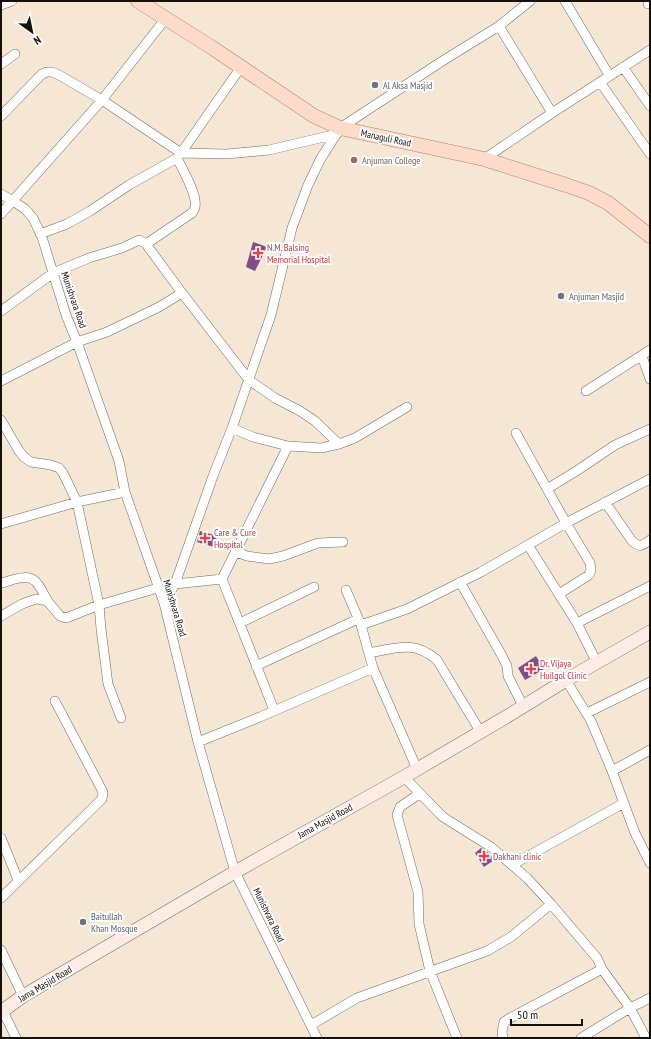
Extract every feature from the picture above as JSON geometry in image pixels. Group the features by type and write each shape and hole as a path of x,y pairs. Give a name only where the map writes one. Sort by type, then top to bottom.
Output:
{"main road":[{"name":"Managuli Road","path":"138,1 339,131 484,159 589,193 608,202 650,236"}],"street":[{"path":"1,5 12,1"},
{"path":"179,156 269,150 339,131 444,60 499,26 518,5 530,1"},
{"path":"565,1 609,76"},
{"path":"1,214 102,100 166,18"},
{"path":"499,26 552,113"},
{"path":"484,159 650,50"},
{"path":"1,64 15,54"},
{"path":"40,234 67,224 179,156 241,67"},
{"path":"623,67 650,106"},
{"path":"1,116 42,74 52,72 102,100 179,156 192,189 195,199 195,206 192,212 146,244"},
{"path":"600,82 650,154"},
{"path":"164,603 175,584 249,380 271,315 292,228 308,185 320,160 339,131"},
{"name":"Munishvara Road","path":"1,194 25,209 33,218 40,234 66,315 119,461 125,492 164,603 198,742 235,872 317,1038"},
{"path":"1,311 53,273 89,258 122,248 139,240 146,244 249,380 275,398 300,410 315,421 339,444"},
{"path":"1,381 77,342 107,332 159,307 182,293"},
{"path":"586,391 650,350"},
{"path":"642,356 650,378"},
{"path":"232,428 253,437 288,446 321,448 339,444 355,438 407,407"},
{"path":"1,420 24,457 31,462 51,465 58,468 63,473 77,502 100,605 101,629 108,684 121,718"},
{"path":"547,489 615,445 650,428"},
{"path":"516,434 590,563 591,570 589,576 559,594"},
{"path":"274,710 222,579 288,446"},
{"path":"256,666 360,622 407,609 481,572 566,523 650,479"},
{"path":"1,524 77,502 125,492"},
{"path":"605,502 632,541 637,545 642,546 650,540"},
{"path":"236,552 247,556 270,560 318,543 343,542"},
{"path":"528,544 577,623 597,663"},
{"path":"1,583 23,578 30,578 36,581 49,603 60,616 66,618 100,605 158,588"},
{"path":"175,584 222,579"},
{"path":"460,582 501,654 507,666 508,676 523,706"},
{"path":"577,623 650,586"},
{"path":"240,623 314,587"},
{"path":"346,590 360,622 373,668 417,768"},
{"path":"1,616 22,604 36,599 44,600 49,603"},
{"name":"Jama Masjid Road","path":"2,1012 23,996 235,872 404,777 566,680 650,632"},
{"path":"369,653 405,646 429,653 437,660 480,731"},
{"path":"198,742 373,668"},
{"path":"566,680 592,721 636,833 650,863"},
{"path":"587,713 650,682"},
{"path":"1,898 102,799 103,792 55,701"},
{"path":"612,771 650,750"},
{"path":"404,777 443,818 491,847 527,878 551,904 597,958 602,969 630,1008 644,1038"},
{"path":"419,794 400,808 397,815 418,892 420,924 430,971 457,1038"},
{"path":"512,865 624,803"},
{"path":"1,838 18,880"},
{"path":"311,1025 357,998 487,951 511,937 551,904"},
{"path":"1,950 23,996"},
{"path":"503,1038 502,1032 504,1022 602,969"},
{"path":"581,1038 630,1008 650,998"},
{"path":"2,1012 16,1038"}],"building":[{"path":"253,242 267,247 255,271 246,267"},
{"path":"200,531 217,536 214,547 197,542"},
{"path":"536,656 544,669 525,680 518,668"},
{"path":"481,848 490,854 494,860 484,867 475,853"}],"place":[{"name":"Al Aksa Masjid","path":"375,85"},
{"name":"Anjuman College","path":"354,160"},
{"name":"N.M. Balsing Memorial Hospital","path":"258,253"},
{"name":"Anjuman Masjid","path":"561,296"},
{"name":"Care & Cure Hospital","path":"205,538"},
{"name":"Dr. Vijaya Huilgol Clinic","path":"531,669"},
{"name":"Dakhani clinic","path":"484,856"},
{"name":"Baitullah Khan Mosque","path":"83,922"}]}
